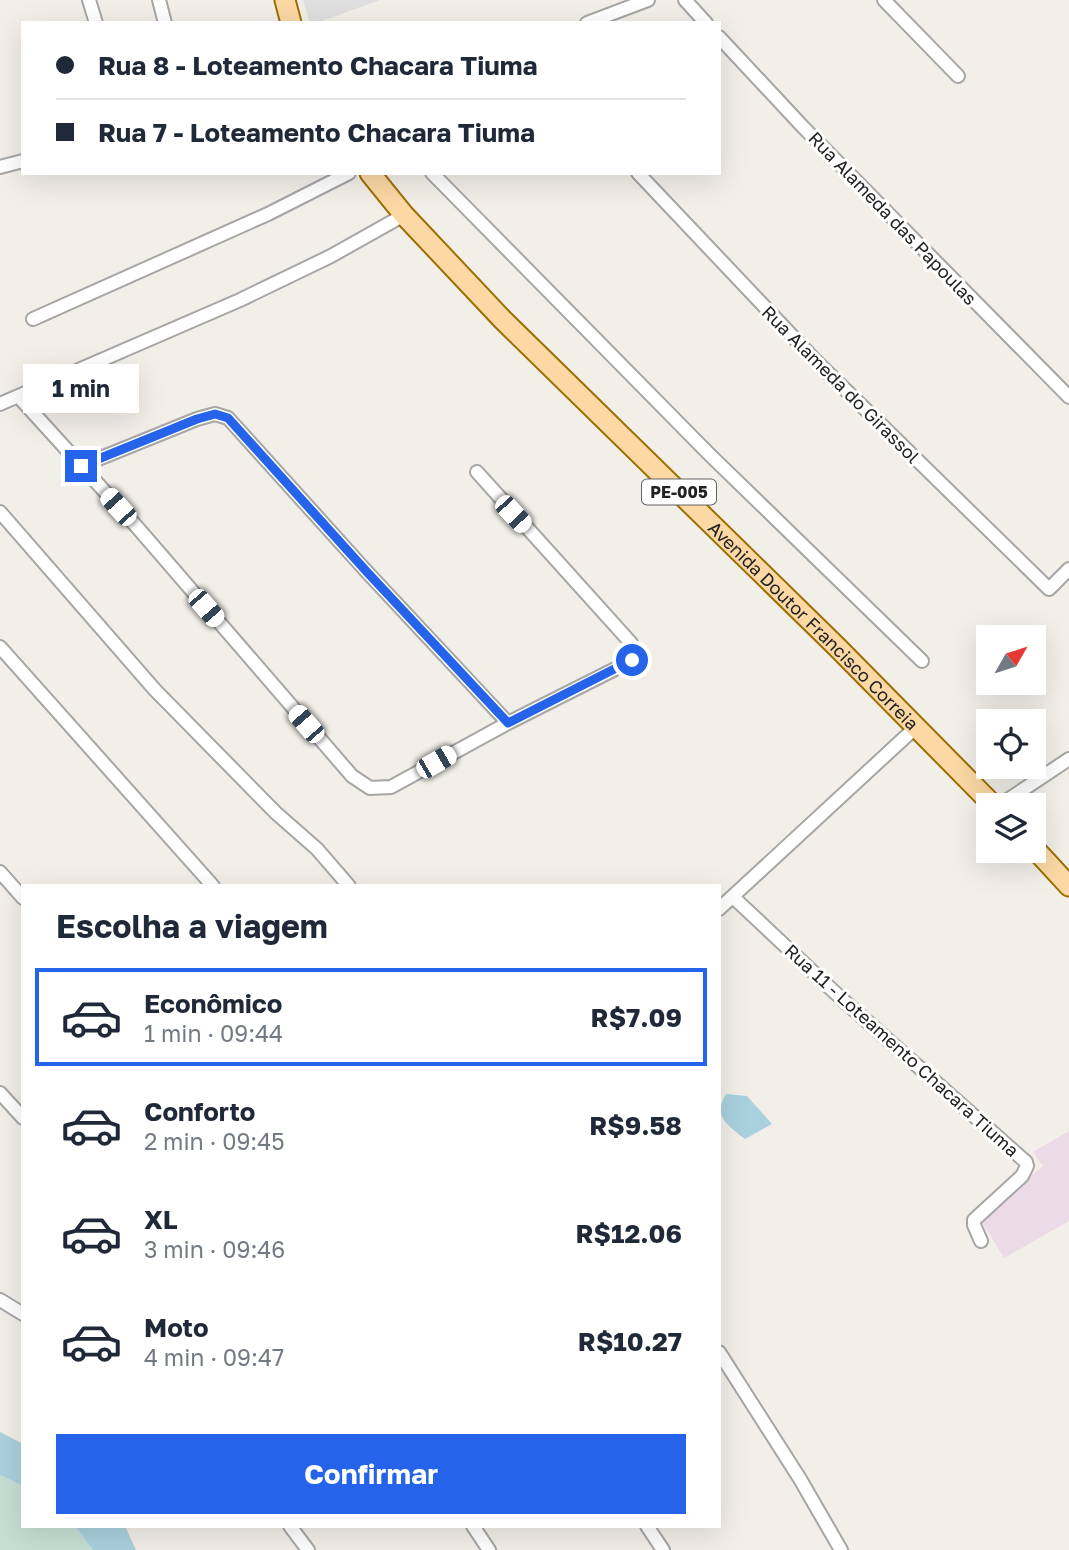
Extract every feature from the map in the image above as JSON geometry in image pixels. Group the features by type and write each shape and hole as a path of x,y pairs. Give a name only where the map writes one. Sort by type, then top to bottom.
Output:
{"main road":[{"path":"285,0 290,21"},
{"name":"Avenida Doutor Francisco Correia","path":"372,175 404,215 503,320 837,647 981,793"},
{"path":"1046,861 1069,886"}],"street":[{"path":"89,0 95,21"},
{"path":"159,0 164,21"},
{"path":"592,21 648,0"},
{"path":"685,0 704,21"},
{"path":"884,0 958,76"},
{"name":"Rua Alameda das Papoulas","path":"721,39 803,127 1069,397"},
{"path":"0,167 21,162"},
{"path":"33,319 268,214 345,175"},
{"path":"434,175 709,454 922,661"},
{"name":"Rua Alameda do Girassol","path":"640,175 815,360 1049,589 1069,569"},
{"path":"0,404 240,300 331,256 404,215"},
{"path":"18,396 352,776 370,789 391,787 508,723 629,662 636,653 631,643 477,472"},
{"path":"81,466 215,414 228,418 508,723"},
{"path":"0,512 155,690 276,813 317,849 347,884"},
{"path":"0,647 211,884"},
{"path":"721,907 915,729"},
{"path":"1018,793 1069,759"},
{"path":"0,872 21,896"},
{"name":"Rua 11 - Loteamento Chacara Tiuma","path":"733,897 844,1001 1026,1162 1026,1170 1022,1175 974,1220 981,1241"},
{"path":"0,1093 21,1116"},
{"path":"0,1300 21,1313"},
{"path":"721,1355 793,1468 841,1550"},
{"path":"292,1528 308,1550"},
{"path":"475,1528 489,1550"},
{"path":"648,1528 663,1550"}],"shaded area":[{"path":"303,0 380,0 322,21 309,21"},
{"path":"1069,1131 1069,1221 1004,1258 979,1217 1043,1166 1033,1152"}],"green space":[{"path":"0,1475 21,1485 21,1528 76,1528 93,1550 0,1550"}],"water":[{"path":"726,1094 747,1096 772,1124 745,1139 728,1125 721,1115"},
{"path":"0,1432 21,1443 21,1485 0,1475"},
{"path":"76,1528 126,1528 136,1550 93,1550"}],"route":[{"path":"81,466 197,419 215,414 228,418 508,723 632,660"}]}
